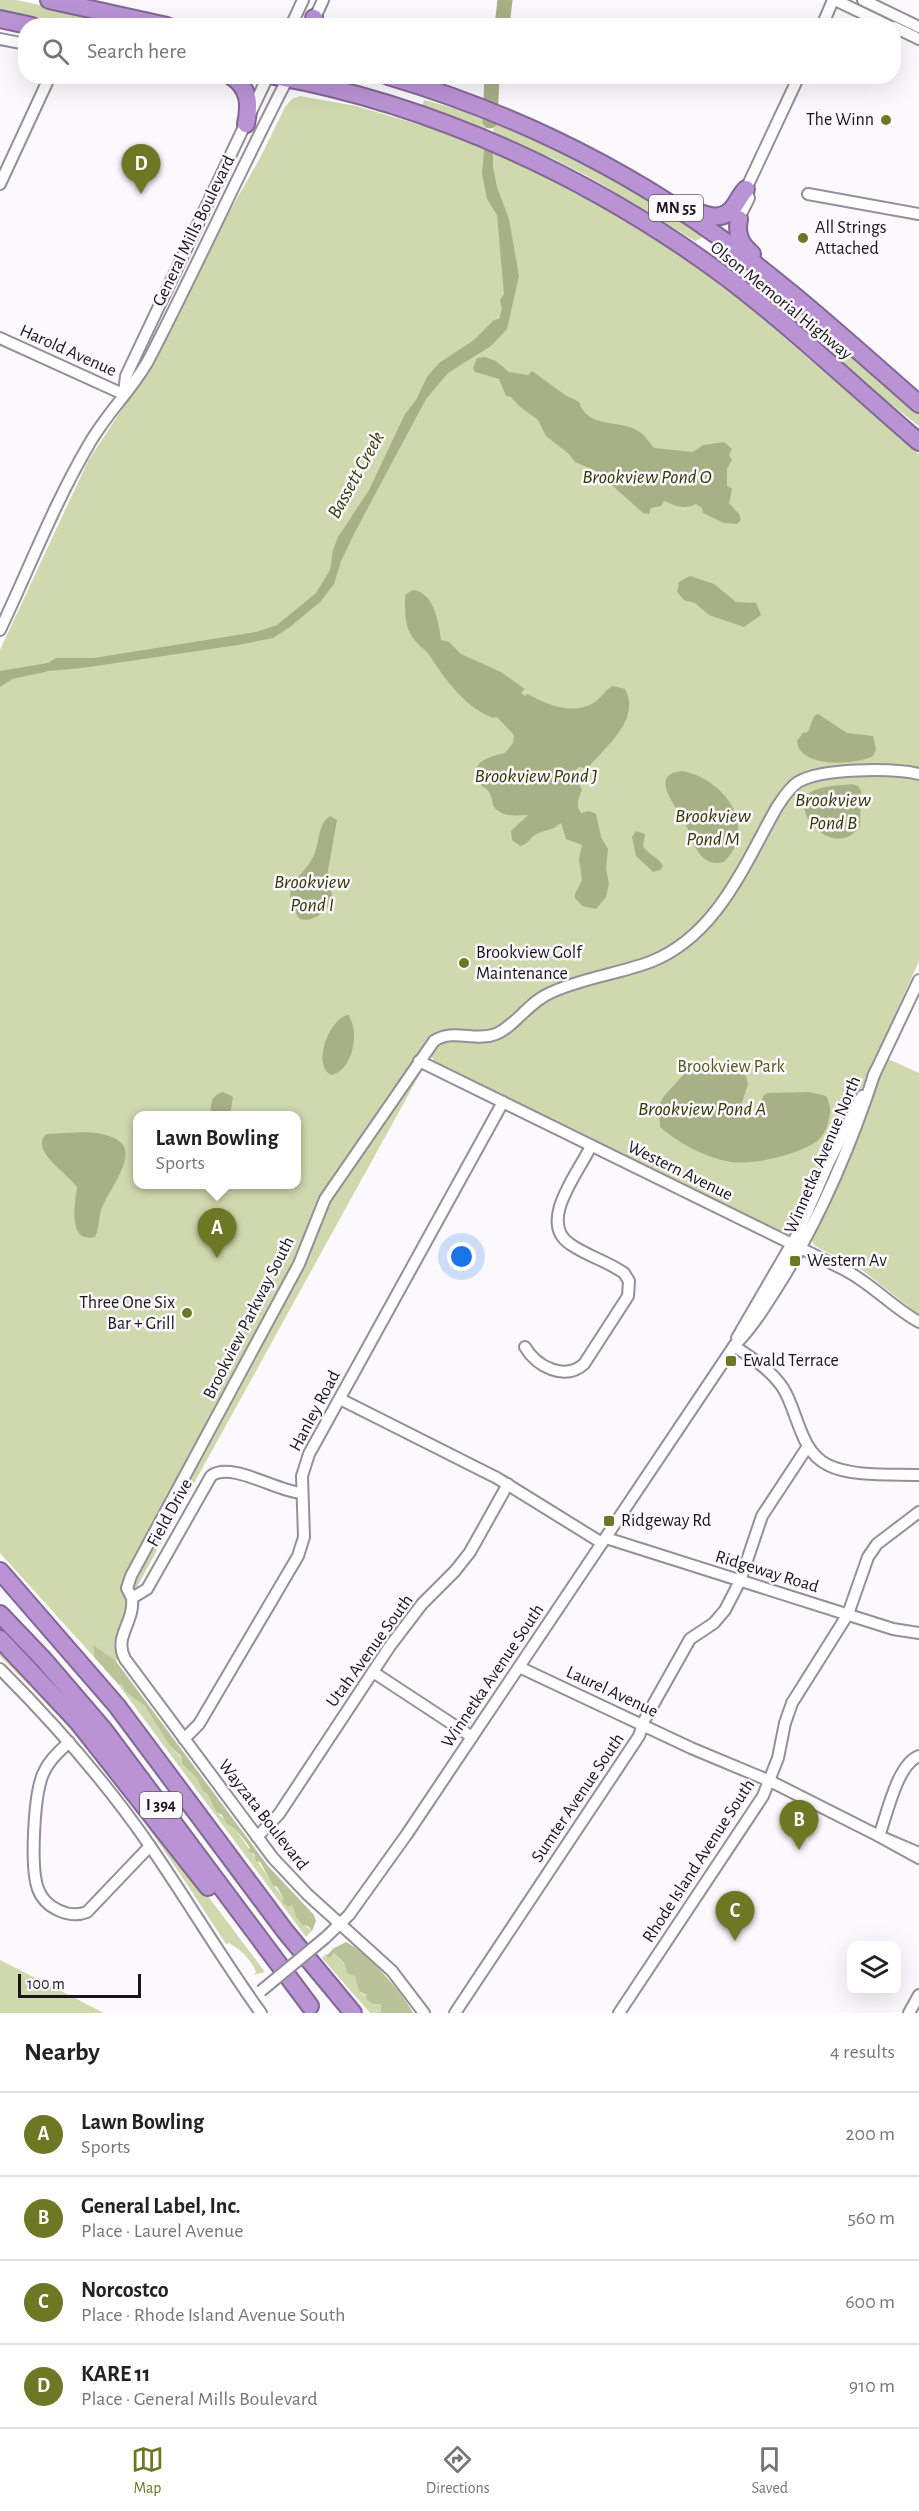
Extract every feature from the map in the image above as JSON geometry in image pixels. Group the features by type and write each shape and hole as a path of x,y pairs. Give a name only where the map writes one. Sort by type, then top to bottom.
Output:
{"highway":[{"path":"49,0 131,18"},
{"path":"0,19 18,23"},
{"path":"241,84 248,99 246,124"},
{"name":"Olson Memorial Highway","path":"310,84 378,102 490,142 624,209 694,254 763,307 919,442"},
{"name":"Olson Memorial Highway","path":"413,84 490,111 587,157 659,197 725,242 837,332 919,404"},
{"path":"422,84 431,90"},
{"path":"524,158 554,164 697,246 715,248 725,242"},
{"path":"659,197 704,215 719,217 730,211 746,189"},
{"path":"739,219 738,235 743,246 807,301 837,332"},
{"path":"0,1571 95,1679"},
{"name":"I 394","path":"0,1584 95,1679 140,1735 285,1931 352,2013"},
{"name":"I 394","path":"0,1614 44,1660 104,1730 313,2010"},
{"path":"0,1639 78,1722 262,1958 313,2010"}],"street":[{"path":"295,18 303,0"},
{"path":"316,18 323,0"},
{"path":"826,18 834,0 872,18"},
{"path":"863,0 900,18"},
{"path":"901,18 919,27"},
{"path":"901,30 919,39"},
{"path":"0,39 18,42"},
{"path":"0,184 46,84"},
{"name":"General Mills Boulevard","path":"123,394 126,376 264,84"},
{"name":"General Mills Boulevard","path":"0,630 81,457 142,370 193,276 281,84"},
{"path":"725,242 731,235 749,198 746,189 795,84"},
{"path":"808,194 919,214"},
{"name":"Harold Avenue","path":"0,338 123,394"},
{"name":"Brookview Parkway South","path":"132,1598 127,1587 131,1576 299,1264 321,1207 357,1149 438,1038 448,1035 495,1034 532,1004 551,992 650,962 688,941 713,916 787,791 799,782 816,775 828,774 881,771 919,774"},
{"name":"Winnetka Avenue North","path":"912,992 919,970"},
{"name":"Winnetka Avenue North","path":"796,1247 837,1173 862,1114 875,1072 919,980"},
{"name":"Western Avenue","path":"419,1061 862,1279 896,1307 919,1322"},
{"name":"Hanley Road","path":"184,1739 199,1724 298,1556 304,1537 302,1476 309,1454 503,1102"},
{"path":"525,1347 536,1360 553,1370 565,1373 576,1370 584,1364 628,1296 628,1281 624,1273 571,1245 560,1234 557,1226 559,1207 591,1146"},
{"name":"Winnetka Avenue South","path":"251,1999 326,1938 368,1890 734,1346 758,1318 796,1247"},
{"path":"734,1346 766,1369 783,1388 808,1446 823,1462 839,1469 919,1475"},
{"name":"Ridgeway Road","path":"340,1399 508,1484 604,1540 893,1629 919,1633"},
{"name":"Sumter Avenue South","path":"455,2013 639,1736 690,1639 718,1619 740,1581 762,1516 808,1446"},
{"name":"Field Drive","path":"132,1598 147,1589 203,1486 214,1473 231,1471 283,1491 301,1493"},
{"name":"Utah Avenue South","path":"257,1837 279,1814 373,1672 422,1604 455,1571 470,1552 508,1484"},
{"name":"Rhode Island Avenue South","path":"619,2013 769,1784 792,1703 848,1614 870,1552 883,1539 919,1512"},
{"name":"Wayzata Boulevard","path":"132,1598 132,1615 122,1636 120,1647 125,1659 290,1878 392,1971 424,2013"},
{"name":"Laurel Avenue","path":"519,1667 919,1853"},
{"path":"0,1669 69,1742 115,1798 150,1846 261,2013"},
{"path":"373,1672 472,1737"},
{"path":"69,1742 46,1766 38,1787 34,1851 36,1878 41,1895 55,1908 73,1915 87,1912 150,1846"},
{"path":"879,1836 904,1767 919,1756"},
{"name":"Laurel Avenue","path":"879,1836 919,1858"},
{"path":"909,2013 919,1995"}],"green space":[{"path":"0,0 16,0 100,18 31,18 0,12"},
{"name":"Brookview Park","path":"300,96 356,106 441,131 505,157 609,211 691,262 737,297 919,454 919,961 875,1060 795,1227 788,1233 773,1229 436,1063 430,1055 434,1047 449,1039 495,1038 509,1030 551,997 649,966 678,952 718,918 790,794 809,783 820,780 874,775 876,766 815,771 800,776 785,787 772,805 715,907 697,927 678,941 659,952 550,987 534,996 493,1029 442,1032 430,1040 411,1064 422,1070 128,1603 126,1618 116,1637 115,1650 118,1658 116,1662 93,1646 94,1657 0,1553 0,650 88,461 132,394 181,309 285,107 292,99"},
{"path":"424,100 487,117 487,133 422,108"},
{"path":"494,120 565,152 634,190 703,234 703,237 695,241 593,179 552,158 493,136"},
{"path":"725,250 794,305 919,414 919,426 858,379 718,262 718,256"},
{"path":"888,1059 919,1073 919,1315 862,1270 815,1246 812,1241"},
{"path":"0,1645 162,1835 265,1972 254,1975 256,1972 254,1967 245,1955 229,1943 226,1944 126,1798 71,1730 0,1656"},
{"path":"118,1684 144,1705 170,1746 181,1757 182,1764 197,1778 216,1812 234,1827 280,1894 292,1905 302,1923 312,1931 306,1937"},
{"path":"334,1953 355,1976 361,1993 381,2004 381,2013 370,2013 322,1958 326,1954 330,1958"},
{"path":"0,1960 104,2013 0,2013"}],"shaded area":[{"path":"93,1645 115,1660 268,1866 314,1915 316,1921 312,1931 308,1926 302,1925 292,1905 288,1907 282,1902 284,1899 260,1862 256,1861 254,1854 248,1851 250,1848 233,1827 216,1812 197,1778 182,1764 181,1756 170,1746 144,1705 127,1693 94,1657"},
{"path":"346,1942 364,1954 383,1973 413,2013 381,2013 381,2004 374,2004 367,2000 366,1995 359,1991 355,1976 347,1973 344,1963 334,1953 330,1958 326,1956 334,1948"}],"water":[{"path":"486,149 493,152 497,187 509,219 519,276 507,329 491,346 448,373 426,399 355,532 341,561 334,584 320,602 273,638 82,668 49,671 12,679 0,687 0,671 48,663 56,658 94,658 256,632 277,625 316,593 330,570 338,537 369,490 405,414 416,400 427,377 439,363 474,340 494,320 499,319 502,309 500,300 504,294 497,215 487,199 482,173"},
{"name":"Brookview Pond O","path":"485,357 496,361 509,372 528,375 532,371 565,395 579,402 590,417 634,429 643,435 654,448 693,452 703,445 724,442 732,449 729,455 732,460 727,468 727,486 732,489 729,503 739,514 741,520 737,524 724,523 703,513 702,508 696,504 684,507 664,501 661,506 651,508 649,514 643,513 596,471 575,462 569,454 546,436 538,420 511,397 506,396 499,379 475,372 473,368 477,358"},
{"path":"690,576 714,584 736,602 756,603 761,615 744,627 709,615 695,603 684,600 677,592 679,582"},
{"name":"Brookview Pond J","path":"413,590 426,596 431,602 437,617 441,640 449,642 461,654 501,672 525,689 521,693 525,696 527,694 543,702 569,709 595,702 613,686 625,689 629,701 625,723 611,743 587,769 579,767 574,772 582,790 578,801 579,810 581,813 589,811 596,814 601,837 608,849 606,868 609,884 606,897 596,909 582,906 575,898 582,880 579,859 582,845 566,839 561,823 540,832 523,845 520,846 512,840 511,831 528,815 503,814 497,810 493,806 489,792 479,782 476,769 482,761 505,753 513,743 514,735 497,717 493,718 483,713 465,700 413,638 406,622 405,595"},
{"path":"818,714 847,733 873,736 876,750 873,756 842,763 817,760 807,756 800,750 797,741 803,733 808,732 814,716"},
{"name":"Brookview Pond M","path":"682,771 697,775 711,783 732,806 737,820 738,834 734,848 724,862 716,863 703,858 669,795 666,779 671,774"},
{"name":"Brookview Pond B","path":"852,784 858,786 861,791 860,826 850,836 839,839 817,830 809,821 805,810 805,800 811,792 826,787"},
{"name":"Brookview Pond I","path":"330,816 337,820 328,870 333,902 315,918 300,919 293,908 291,891 314,855 323,824"},
{"path":"636,831 645,834 643,846 661,863 663,866 660,870 653,872 636,856 632,837"},
{"path":"348,1015 354,1031 352,1050 344,1067 331,1075 325,1069 323,1061 325,1042 335,1024"},
{"name":"Brookview Pond A","path":"702,1064 721,1064 746,1076 748,1084 739,1112 747,1120 756,1111 764,1095 768,1093 809,1092 826,1096 830,1112 824,1134 816,1142 798,1151 774,1158 740,1163 720,1160 676,1139 660,1127 659,1105 664,1096 686,1072"},
{"path":"223,1092 233,1097 231,1111 211,1111 212,1101"},
{"path":"85,1132 118,1140 124,1147 126,1156 123,1167 101,1209 95,1237 86,1237 76,1228 74,1211 77,1187 46,1155 42,1141 46,1134"}],"waterway":[{"name":"Bassett Creek","path":"503,18 505,0"},
{"name":"Bassett Creek","path":"490,121 492,84"}],"place":[{"name":"The Winn","path":"886,120"},
{"name":"KARE 11","path":"141,194"},
{"name":"All Strings Attached","path":"803,238"},
{"name":"Brookview Golf Maintenance","path":"464,963"},
{"name":"Lawn Bowling","path":"217,1258"},
{"name":"Western Av","path":"795,1261"},
{"name":"Three One Six Bar + Grill","path":"187,1313"},
{"name":"Ewald Terrace","path":"731,1361"},
{"name":"Ridgeway Rd","path":"609,1521"},
{"name":"General Label, Inc.","path":"799,1850"},
{"name":"Norcostco","path":"735,1941"}]}
